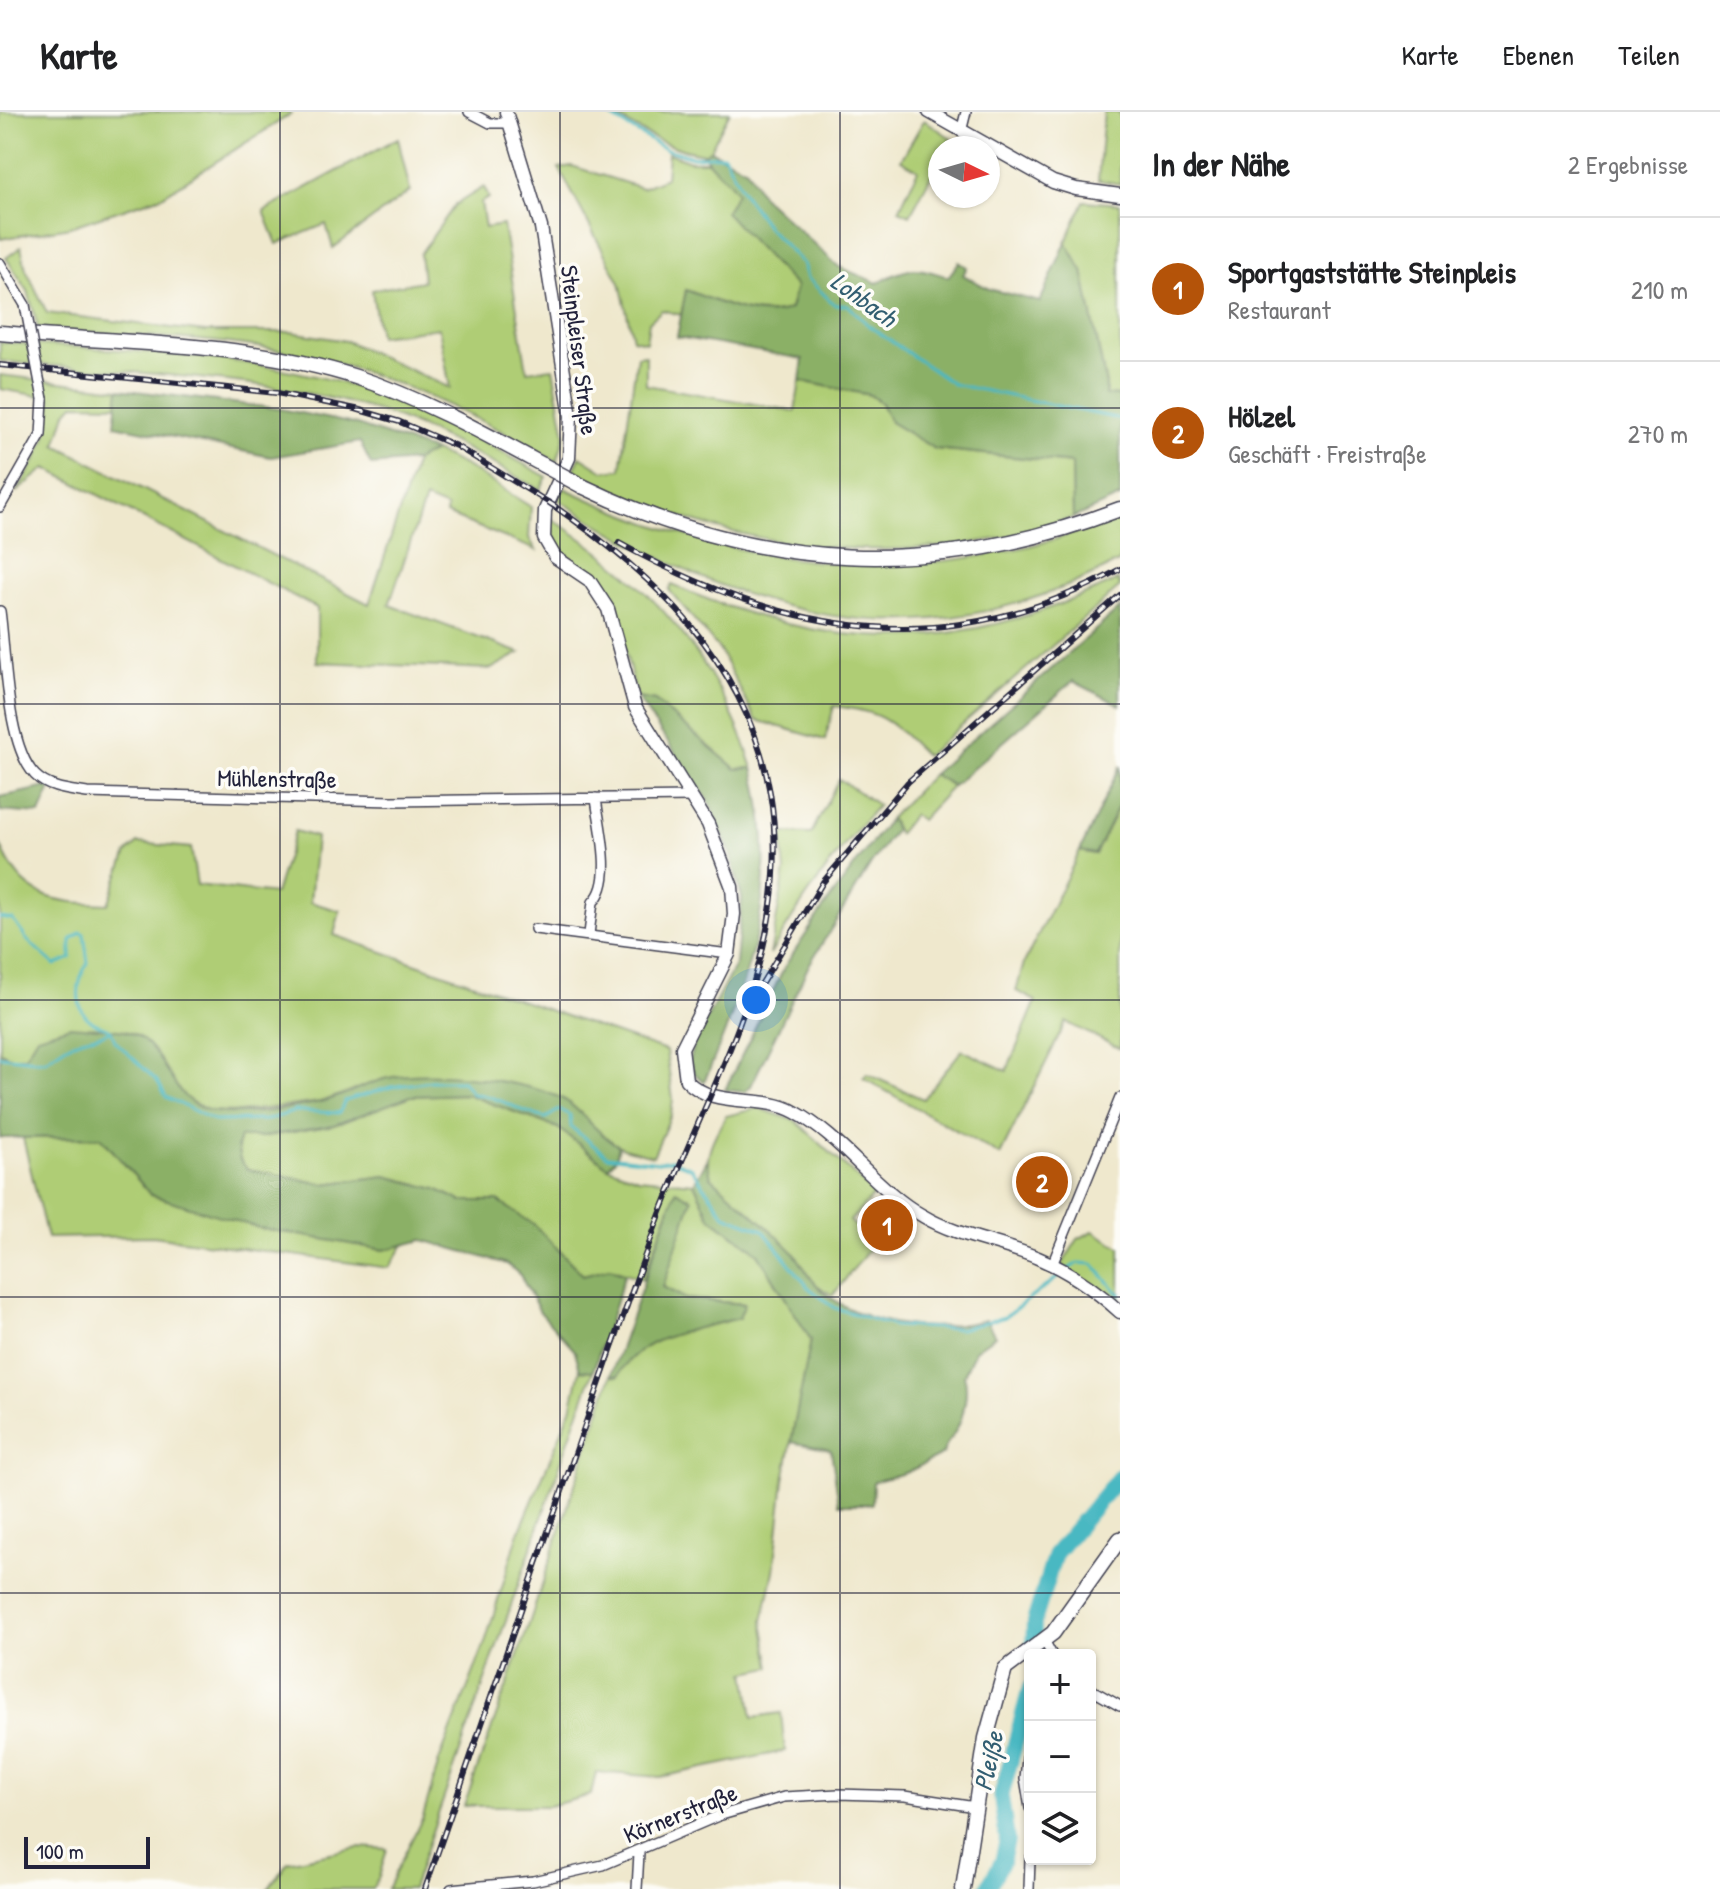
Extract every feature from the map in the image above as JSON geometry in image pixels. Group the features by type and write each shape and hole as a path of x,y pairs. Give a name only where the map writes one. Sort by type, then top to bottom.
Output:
{"main road":[{"path":"0,333 229,352 319,367 423,402 582,486 662,521 707,535 782,551 859,559 976,550 1051,533 1120,509"},
{"path":"963,1889 995,1693 1005,1669 1023,1652 1042,1646 1120,1539"}],"street":[{"path":"469,112 490,123 508,117"},
{"path":"929,112 1053,182 1120,195"},
{"path":"961,132 966,112"},
{"name":"Steinpleiser Straße","path":"508,117 541,227 571,416 569,458 545,510 544,538 555,557 589,580 608,609 635,707 647,731 692,797 722,855 732,887 734,914 729,954 682,1048 682,1072 700,1093 721,1099 763,1101 793,1111 926,1219 1060,1270"},
{"path":"0,263 25,305 43,399 41,435 0,507"},
{"name":"Mühlenstraße","path":"0,611 16,738 25,762 36,776 52,786 87,793 380,801 692,797"},
{"path":"589,934 593,902 601,895 603,873 596,798"},
{"path":"535,929 729,954"},
{"path":"1120,1098 1060,1270 1120,1312"},
{"path":"1096,1692 1120,1706"},
{"name":"Körnerstraße","path":"451,1889 544,1879 639,1853 718,1816 803,1795 905,1796 975,1807"},
{"path":"637,1889 639,1853"},
{"path":"1029,1889 1030,1865"}],"green space":[{"path":"0,112 291,114 162,196 70,227 0,239"},
{"path":"609,112 730,112 710,150 704,154 666,144"},
{"path":"1104,112 1120,112 1120,184 1098,180"},
{"path":"924,120 948,136 928,136 928,181 910,215 899,210 918,170 901,160"},
{"path":"398,138 410,191 333,248 326,224 277,244 264,211"},
{"path":"710,150 747,169 762,196 839,267 877,283 919,269 948,277 959,262 967,267 963,275 989,289 1040,302 1066,242 1083,271 1106,385 1105,395 1120,396 1120,497 1073,518 1072,463 935,449 890,422 881,403 870,395 800,381 803,359 677,337 686,290 738,309 778,313 790,309 796,287 725,212 737,193 707,160 704,154"},
{"path":"668,153 690,161 707,161 731,180 772,258 796,287 790,309 751,312 686,290 681,315 662,310 649,322 646,342 633,339 620,283 559,168 572,166 642,188 666,178"},
{"path":"484,187 489,198 481,202 485,228 503,225 527,371 553,368 565,435 557,462 446,404 389,380 329,361 221,342 38,328 28,291 6,258 21,247 26,269 47,313 205,332 291,332 346,341 450,388 439,328 379,336 372,290 423,281 420,254 455,205"},
{"path":"1084,201 1120,204 1120,396 1105,396 1106,385 1083,271 1066,242"},
{"path":"0,342 194,356 242,362 338,382 426,413 547,477 540,490 439,435 358,405 205,378 0,361"},
{"path":"646,355 646,385 795,411 800,381 870,395 881,403 890,422 935,449 1072,463 1073,518 997,539 888,549 833,548 780,541 674,515 574,470 580,456 604,471 621,469 637,356"},
{"path":"0,375 119,389 118,405 74,404 66,413 56,445 369,604 416,461 434,451 466,466 531,507 529,538 536,550 446,514 447,508 425,499 389,605 520,653 491,669 317,662 317,608 46,468 15,493 30,471 46,437 51,398 0,389"},
{"path":"119,389 281,409 354,424 434,451 416,461 371,465 360,442 271,457 115,425"},
{"path":"564,488 633,517 701,540 770,555 839,563 909,564 979,556 1049,541 1120,517 1120,561 1045,595 972,614 901,621 832,616 763,600 695,575 627,541 559,500"},
{"path":"549,517 618,567 675,624 720,691 753,768 736,769 655,701 637,698 613,602 605,586 556,546"},
{"path":"1118,580 1120,587 926,756 886,720 851,708 834,706 825,740 756,720 719,649 669,590 672,585 732,608 788,624 843,634 896,637 949,633 1003,622 1059,605"},
{"path":"1120,608 1120,705 1073,681 953,786 933,774"},
{"path":"637,698 655,701 736,769 753,768 761,811 765,852 757,929 736,1004 704,1082 694,1073 689,1060 694,1043 736,963 742,898 730,853 708,800"},
{"path":"1120,766 1120,803 1095,854 1080,851"},
{"path":"933,774 953,786 921,820 913,815 898,834 890,818"},
{"path":"839,779 878,805 820,877 770,955 785,871 781,833 811,834"},
{"path":"52,786 40,814 0,811 0,797"},
{"path":"1120,803 1120,1049 1066,1022 1000,1155 863,1078 867,1074 923,1099 962,1050 1007,1071 1036,1001 1016,991 1024,963 1080,851 1095,854"},
{"path":"890,818 895,830 809,965 751,1086 745,1092 725,1090 785,966"},
{"path":"295,831 316,837 310,902 340,911 334,935 666,1051 673,1099 671,1115 653,1156 623,1148 600,1136 565,1100 384,1079 321,1102 239,1112 209,1111 184,1098 147,1046 14,1058 0,1052 0,844 19,877 42,894 71,902 108,904 127,853 138,843 191,848 197,885 275,894"},
{"path":"70,1026 131,1033 153,1051 186,1098 198,1106 225,1113 294,1107 328,1100 384,1079 424,1075 500,1081 563,1099 619,1146 616,1158 608,1167 558,1128 466,1094 411,1096 334,1125 263,1137 240,1137 237,1146 240,1160 247,1169 324,1184 386,1176 436,1189 461,1201 498,1201 534,1225 583,1275 610,1268 625,1274 593,1371 580,1370 575,1351 540,1312 520,1275 507,1264 423,1240 384,1250 259,1228 151,1195 101,1137 0,1138 0,1052 14,1058 25,1056 37,1036"},
{"path":"466,1094 558,1128 608,1167 638,1178 694,1183 710,1217 757,1252 811,1340 784,1480 774,1571 763,1621 771,1667 746,1672 753,1717 781,1713 785,1751 660,1777 596,1772 591,1795 549,1806 464,1806 529,1624 611,1375 618,1376 628,1362 654,1342 738,1318 744,1304 686,1299 663,1287 676,1191 643,1279 610,1268 583,1275 534,1225 498,1201 461,1201 436,1189 386,1176 324,1184 247,1169 240,1161 237,1146 240,1137 263,1137 334,1125 411,1096"},
{"path":"758,1108 796,1121 875,1194 850,1221 874,1243 833,1295 815,1284 794,1253 711,1177 709,1153 726,1116"},
{"path":"101,1137 151,1195 259,1227 384,1250 405,1243 389,1268 153,1236 47,1238 23,1138"},
{"path":"707,1160 711,1177 783,1242 814,1282 850,1309 894,1323 917,1326 986,1320 995,1336 975,1350 964,1375 966,1395 961,1419 943,1454 908,1472 873,1482 872,1504 839,1504 831,1450 791,1442 811,1340 757,1252 710,1217 694,1183"},
{"path":"676,1190 692,1199 663,1287 686,1299 745,1304 739,1318 654,1342 628,1362 618,1376 611,1375"},
{"path":"1093,1231 1120,1247 1120,1305 1061,1266 1078,1239"},
{"path":"580,1370 593,1371 412,1889 387,1889 423,1817 439,1761 484,1646 518,1535 571,1409"},
{"path":"359,1847 387,1849 372,1889 268,1889 288,1862"}],"waterway":[{"name":"Lohbach","path":"603,112 665,149 694,157 724,155 745,196 768,228 803,264 807,278 835,305 848,305 869,326 953,384 1120,419"},
{"path":"0,918 13,920 28,941 55,965 71,958 71,940 81,932 84,934 88,963 78,994 86,1016 111,1030 115,1041 158,1082 166,1097 215,1121 267,1120 296,1111 339,1113 345,1101 391,1087 431,1081 463,1081 472,1094 490,1097 537,1116 546,1118 559,1110 570,1115 571,1127 607,1156 658,1162 672,1160 691,1168 725,1215 763,1230 809,1288 835,1308 894,1326 960,1329 1005,1317 1061,1275"},
{"path":"0,1056 45,1061 64,1047 111,1030"},
{"path":"1067,1270 1078,1263 1093,1264 1120,1295"},
{"name":"Pleiße","path":"1033,1649 1034,1622 1055,1554 1120,1476"},
{"name":"Pleiße","path":"987,1889 1002,1862 1007,1840 1001,1797 1024,1711"}],"railway":[{"path":"0,365 277,393 356,409 400,422 456,446 556,507"},
{"path":"425,1889 653,1233 741,1019 759,965 770,909 775,852 770,793 758,746 741,702 718,662 659,591 624,559 548,502"},
{"path":"619,543 681,574 743,599 805,617 867,626 929,627 992,618 1056,599 1120,569"},
{"path":"762,983 823,882 908,782 1120,595"}],"place":[{"name":"Hölzel","path":"1042,1182"},
{"name":"Sportgaststätte Steinpleis","path":"887,1225"}]}
